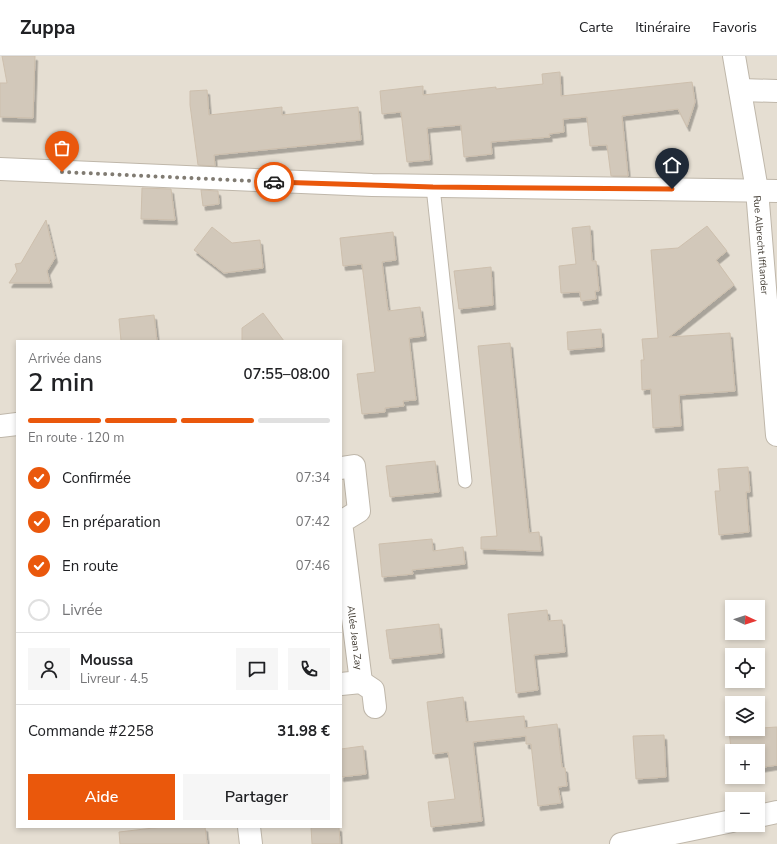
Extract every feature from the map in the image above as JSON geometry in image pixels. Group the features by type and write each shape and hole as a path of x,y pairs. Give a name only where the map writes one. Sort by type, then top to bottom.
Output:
{"street":[{"name":"Rue Albrecht Ifflander","path":"734,56 740,90 767,191 777,435"},
{"path":"740,90 777,91"},
{"path":"0,169 433,187 767,191"},
{"path":"0,426 16,424"},
{"name":"Allée Jean Zay","path":"342,468 354,466 360,511 342,521"},
{"name":"Allée Jean Zay","path":"342,538 349,683"},
{"name":"Allée Jean Zay","path":"342,646 349,683"},
{"name":"Allée Jean Zay","path":"349,683 373,690 375,707"},
{"path":"765,815 777,812"},
{"path":"621,844 672,839 725,823"},
{"path":"249,828 251,844"}],"lane":[{"path":"433,187 465,481"}],"shaded area":[{"path":"0,56 777,56 777,844 0,844"}],"building":[{"path":"2,56 35,56 33,118 0,117 0,83 7,83"},
{"path":"560,72 561,96 692,82 695,102 687,127 678,109 622,116 628,176 611,176 607,145 590,146 587,117 563,119 564,132 549,134 550,137 491,142 492,154 464,157 461,125 427,128 430,160 407,162 401,112 382,114 380,91 423,86 423,95 496,87 496,89 543,84 542,74"},
{"path":"207,90 209,115 282,107 282,115 358,107 361,140 214,155 215,166 198,165 190,105 190,91"},
{"path":"142,188 171,189 175,220 141,219"},
{"path":"201,190 218,191 219,204 203,206"},
{"path":"46,220 55,258 47,271 50,283 9,283 17,271 15,264 21,263"},
{"path":"590,226 592,261 596,261 599,291 595,291 596,299 581,301 580,292 561,293 559,266 576,264 572,228"},
{"path":"707,226 727,251 716,260 734,285 669,337 730,333 735,391 679,395 681,426 653,428 651,389 642,390 641,360 644,360 642,339 658,338 651,250 678,248"},
{"path":"212,227 232,243 260,240 263,268 224,273 194,250"},
{"path":"393,232 396,260 382,262 388,311 420,307 424,336 409,338 416,400 403,401 404,406 385,408 385,412 362,414 357,374 375,372 362,264 343,266 340,238"},
{"path":"491,267 493,305 459,309 454,271"},
{"path":"263,313 283,340 242,340 242,328"},
{"path":"154,315 157,340 121,340 119,319"},
{"path":"601,329 602,347 568,350 567,332"},
{"path":"510,343 529,533 539,532 541,551 481,549 481,537 497,536 478,346"},
{"path":"435,461 439,492 390,497 386,466"},
{"path":"748,467 750,492 746,492 749,532 719,535 715,491 720,491 718,469"},
{"path":"432,539 433,551 463,547 465,564 412,570 413,574 382,577 379,544"},
{"path":"547,610 548,621 562,620 565,652 534,655 538,690 516,693 508,614"},
{"path":"439,624 442,653 390,659 386,630"},
{"path":"463,697 466,722 524,716 525,728 557,724 562,767 565,768 567,786 558,787 561,803 538,806 531,744 526,744 526,736 473,742 482,821 431,827 428,802 455,799 448,752 433,754 427,702"},
{"path":"777,727 777,765 765,767 765,744 730,744 730,736 765,736 765,728"},
{"path":"664,735 666,777 636,779 633,736"},
{"path":"363,746 366,774 342,777 342,749"},
{"path":"153,828 205,828 207,844 120,844 119,832"},
{"path":"311,828 339,828 340,844 312,844"}],"way so far":[{"path":"62,172 274,182"}],"route":[{"path":"274,182 433,187 672,189"}]}
